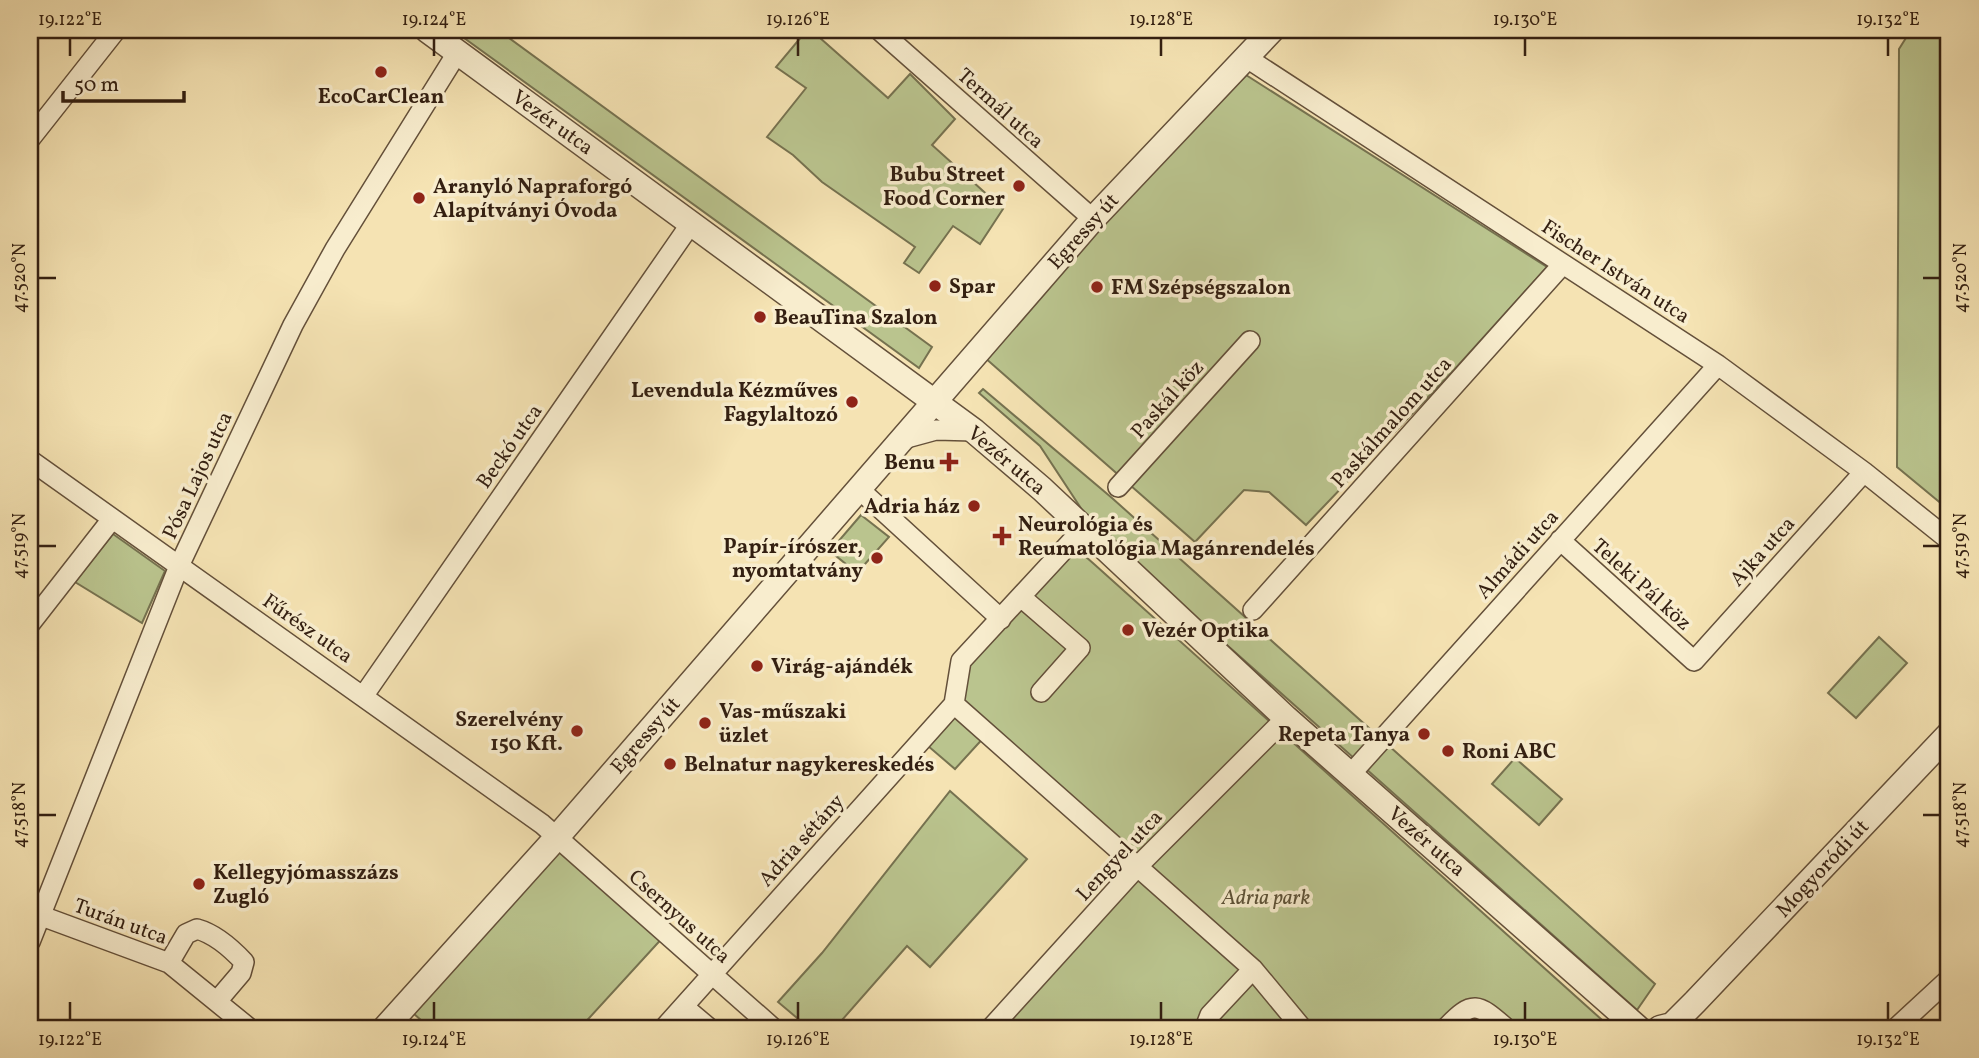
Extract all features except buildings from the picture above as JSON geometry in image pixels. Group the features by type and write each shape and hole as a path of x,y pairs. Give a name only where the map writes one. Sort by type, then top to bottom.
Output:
{"street":[{"path":"30,139 117,30"},
{"name":"Vezér utca","path":"427,30 974,431 1286,718 1638,1028"},
{"name":"Termál utca","path":"879,30 1093,219"},
{"name":"Egressy út","path":"385,1028 558,836 1093,219 1272,30"},
{"name":"Pósa Lajos utca","path":"30,942 179,566 293,325 335,249 457,53"},
{"name":"Fischer István utca","path":"1247,58 1718,365 1864,472 1949,540"},
{"name":"Beckó utca","path":"364,695 692,222"},
{"name":"Paskálmalom utca","path":"1253,611 1563,264"},
{"name":"Paskál köz","path":"1118,487 1250,341"},
{"name":"Almádi utca","path":"1350,775 1718,365"},
{"path":"902,439 936,430 974,431"},
{"name":"Fűrész utca","path":"30,460 364,695 558,836"},
{"name":"Ajka utca","path":"1694,661 1864,472"},
{"path":"859,489 1001,619"},
{"path":"30,624 112,519"},
{"path":"1083,529 961,661 954,704 1253,969 1302,1028"},
{"name":"Teleki Pál köz","path":"1560,540 1694,661"},
{"path":"1021,597 1080,648 1041,692"},
{"name":"Adria sétány","path":"664,1028 954,704"},
{"name":"Lengyel utca","path":"991,1028 1137,867 1286,718"},
{"name":"Mogyoródi út","path":"1660,1028 1672,1025 1695,1002 1949,734"},
{"name":"Csernyus utca","path":"558,836 773,1028"},
{"name":"Turán utca","path":"39,915 169,963 218,1000 249,1028"},
{"path":"169,963 186,934 197,929 208,932 236,953 244,962 241,973 218,1000"},
{"path":"1205,1028 1210,1015 1253,969"},
{"path":"1896,1028 1949,979"},
{"path":"1647,1028 1665,1007 1695,1002"},
{"path":"684,1007 709,1028"},
{"path":"1446,1028 1468,1008 1477,1007 1483,1008 1506,1028"}],"green space":[{"path":"453,30 498,30 932,347 919,368"},
{"path":"807,30 811,30 888,98 910,74 955,119 932,145 1003,209 980,244 953,226 919,273 904,263 915,247 822,182 793,155 767,137 806,88 776,67"},
{"path":"1911,30 1949,30 1949,510 1897,467 1899,49"},
{"path":"1246,75 1547,267 1454,370 1306,525 1269,492 1244,490 1195,542 984,357 1102,225"},
{"path":"983,389 1112,498 1655,984 1637,1010 1092,525 1040,446 979,393"},
{"path":"861,515 889,537 857,573 830,551"},
{"path":"113,534 165,571 142,623 75,582"},
{"name":"Adria park","path":"1070,543 1611,1028 991,1028 1137,866 987,734 955,769 921,740 954,704 961,661"},
{"path":"1879,637 1907,663 1856,718 1828,693"},
{"path":"1515,758 1562,799 1539,825 1492,784"},
{"path":"950,791 1027,859 930,967 907,946 835,1028 809,1028 778,1002 822,953"},
{"path":"558,836 666,934 580,1028 430,1028 405,1006"}],"place":[{"name":"EcoCarClean","path":"381,72"},
{"name":"Bubu Street Food Corner","path":"1019,186"},
{"name":"Aranyló Napraforgó Alapítványi Óvoda","path":"419,198"},
{"name":"Spar","path":"935,286"},
{"name":"FM Szépségszalon","path":"1097,287"},
{"name":"BeauTina Szalon","path":"760,317"},
{"name":"Levendula Kézműves Fagylaltozó","path":"852,402"},
{"name":"Benu","path":"949,462"},
{"name":"Adria ház","path":"974,506"},
{"name":"Neurológia és Reumatológia Magánrendelés","path":"1002,536"},
{"name":"Papír-írószer, nyomtatvány","path":"877,558"},
{"name":"Vezér Optika","path":"1128,630"},
{"name":"Virág-ajándék","path":"757,666"},
{"name":"Vas-műszaki üzlet","path":"705,723"},
{"name":"Szerelvény 150 Kft.","path":"577,731"},
{"name":"Repeta Tanya","path":"1424,734"},
{"name":"Roni ABC","path":"1448,751"},
{"name":"Belnatur nagykereskedés","path":"670,764"},
{"name":"Kellegyjómasszázs Zugló","path":"199,884"}]}
